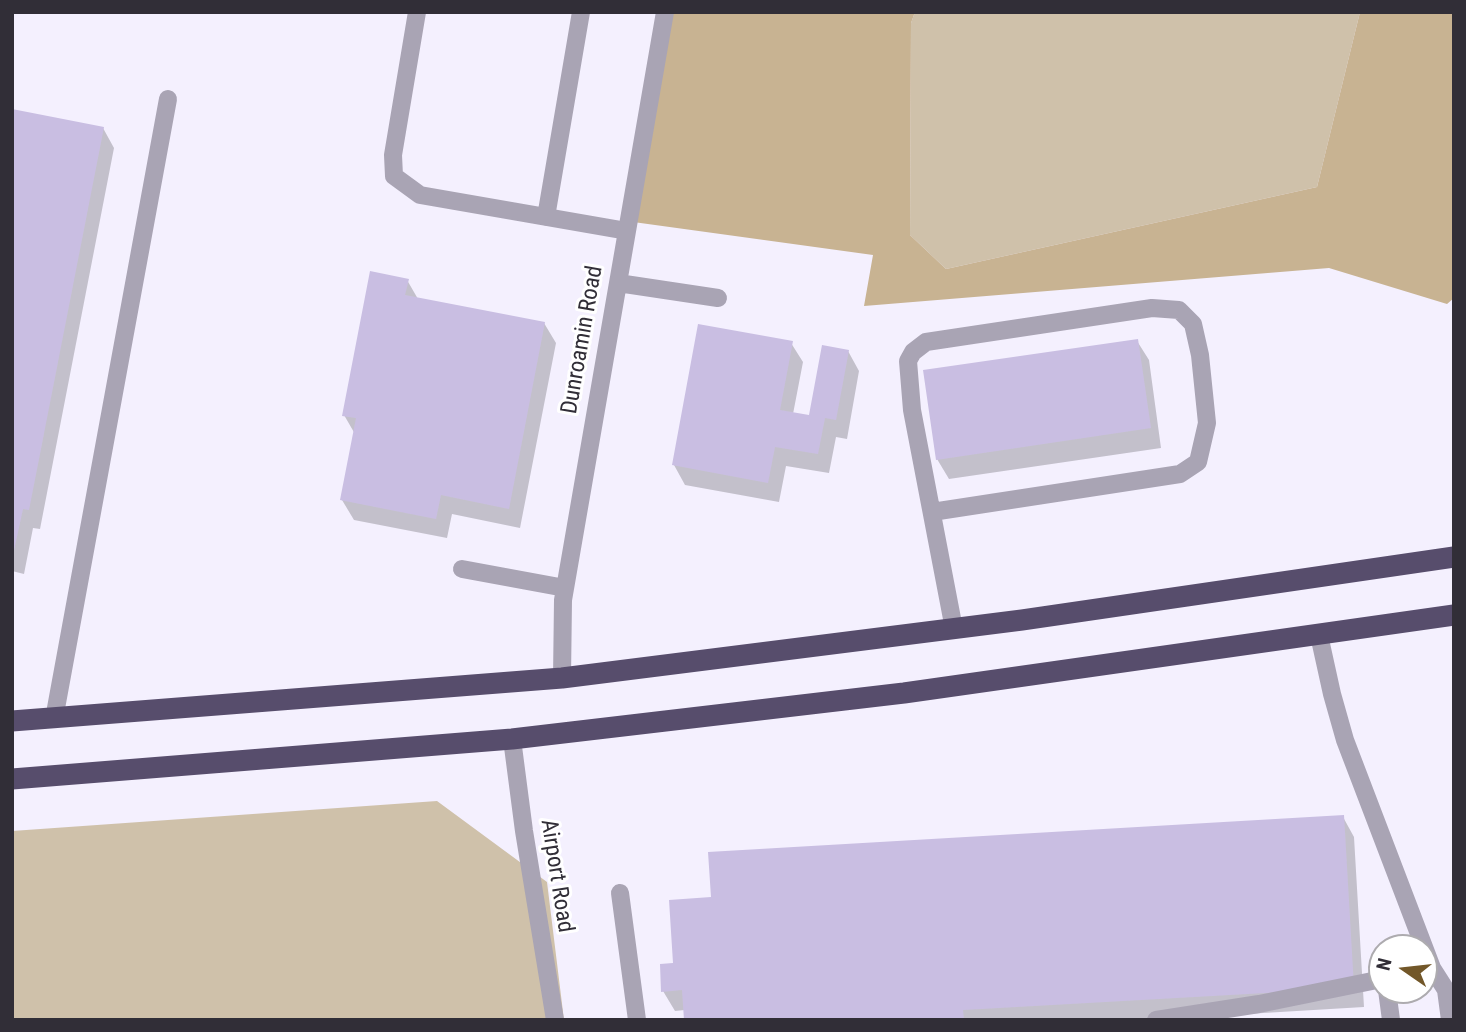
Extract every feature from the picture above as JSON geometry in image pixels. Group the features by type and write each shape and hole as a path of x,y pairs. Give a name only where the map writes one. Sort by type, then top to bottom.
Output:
{"highway":[{"path":"12,721 562,678 954,629 1454,557"},
{"path":"12,779 512,738 904,694 1454,615"}],"street":[{"path":"417,12 393,155 394,176 420,195 627,231"},
{"path":"546,217 581,12"},
{"name":"Dunroamin Road","path":"562,678 562,600 665,12"},
{"path":"54,719 168,99"},
{"path":"618,283 718,298"},
{"path":"932,512 1180,474 1198,462 1207,423 1193,324 1179,310 1152,308 926,342 913,352 908,361 912,410 954,629"},
{"path":"462,569 565,588"},
{"path":"1319,635 1345,740 1415,934"},
{"name":"Airport Road","path":"512,738 524,831 555,1020"},
{"path":"620,893 637,1020"},
{"path":"1438,981 1446,990 1450,1020"},
{"path":"1156,1020 1245,1013 1368,982"}],"shaded area":[{"path":"662,12 915,12 911,23 910,235 946,269 1317,187 1360,12 1454,12 1454,298 1447,304 1329,268 864,306 873,255 626,221"},
{"path":"915,12 1360,12 1317,187 946,269 910,235 911,23"},
{"path":"437,801 547,882 564,1020 12,1020 12,831"}],"building":[{"path":"12,109 104,127 29,510 23,509 13,555"},
{"path":"370,271 409,279 405,295 545,322 509,509 441,495 436,519 340,500 356,418 342,416"},
{"path":"698,324 793,341 780,410 809,415 822,345 849,350 836,420 825,418 818,454 775,447 768,483 672,465"},
{"path":"1138,339 1151,428 936,460 923,370"},
{"path":"1344,815 1354,988 963,1010 964,1020 684,1020 682,990 661,992 660,964 673,963 669,900 711,897 708,852"}]}
